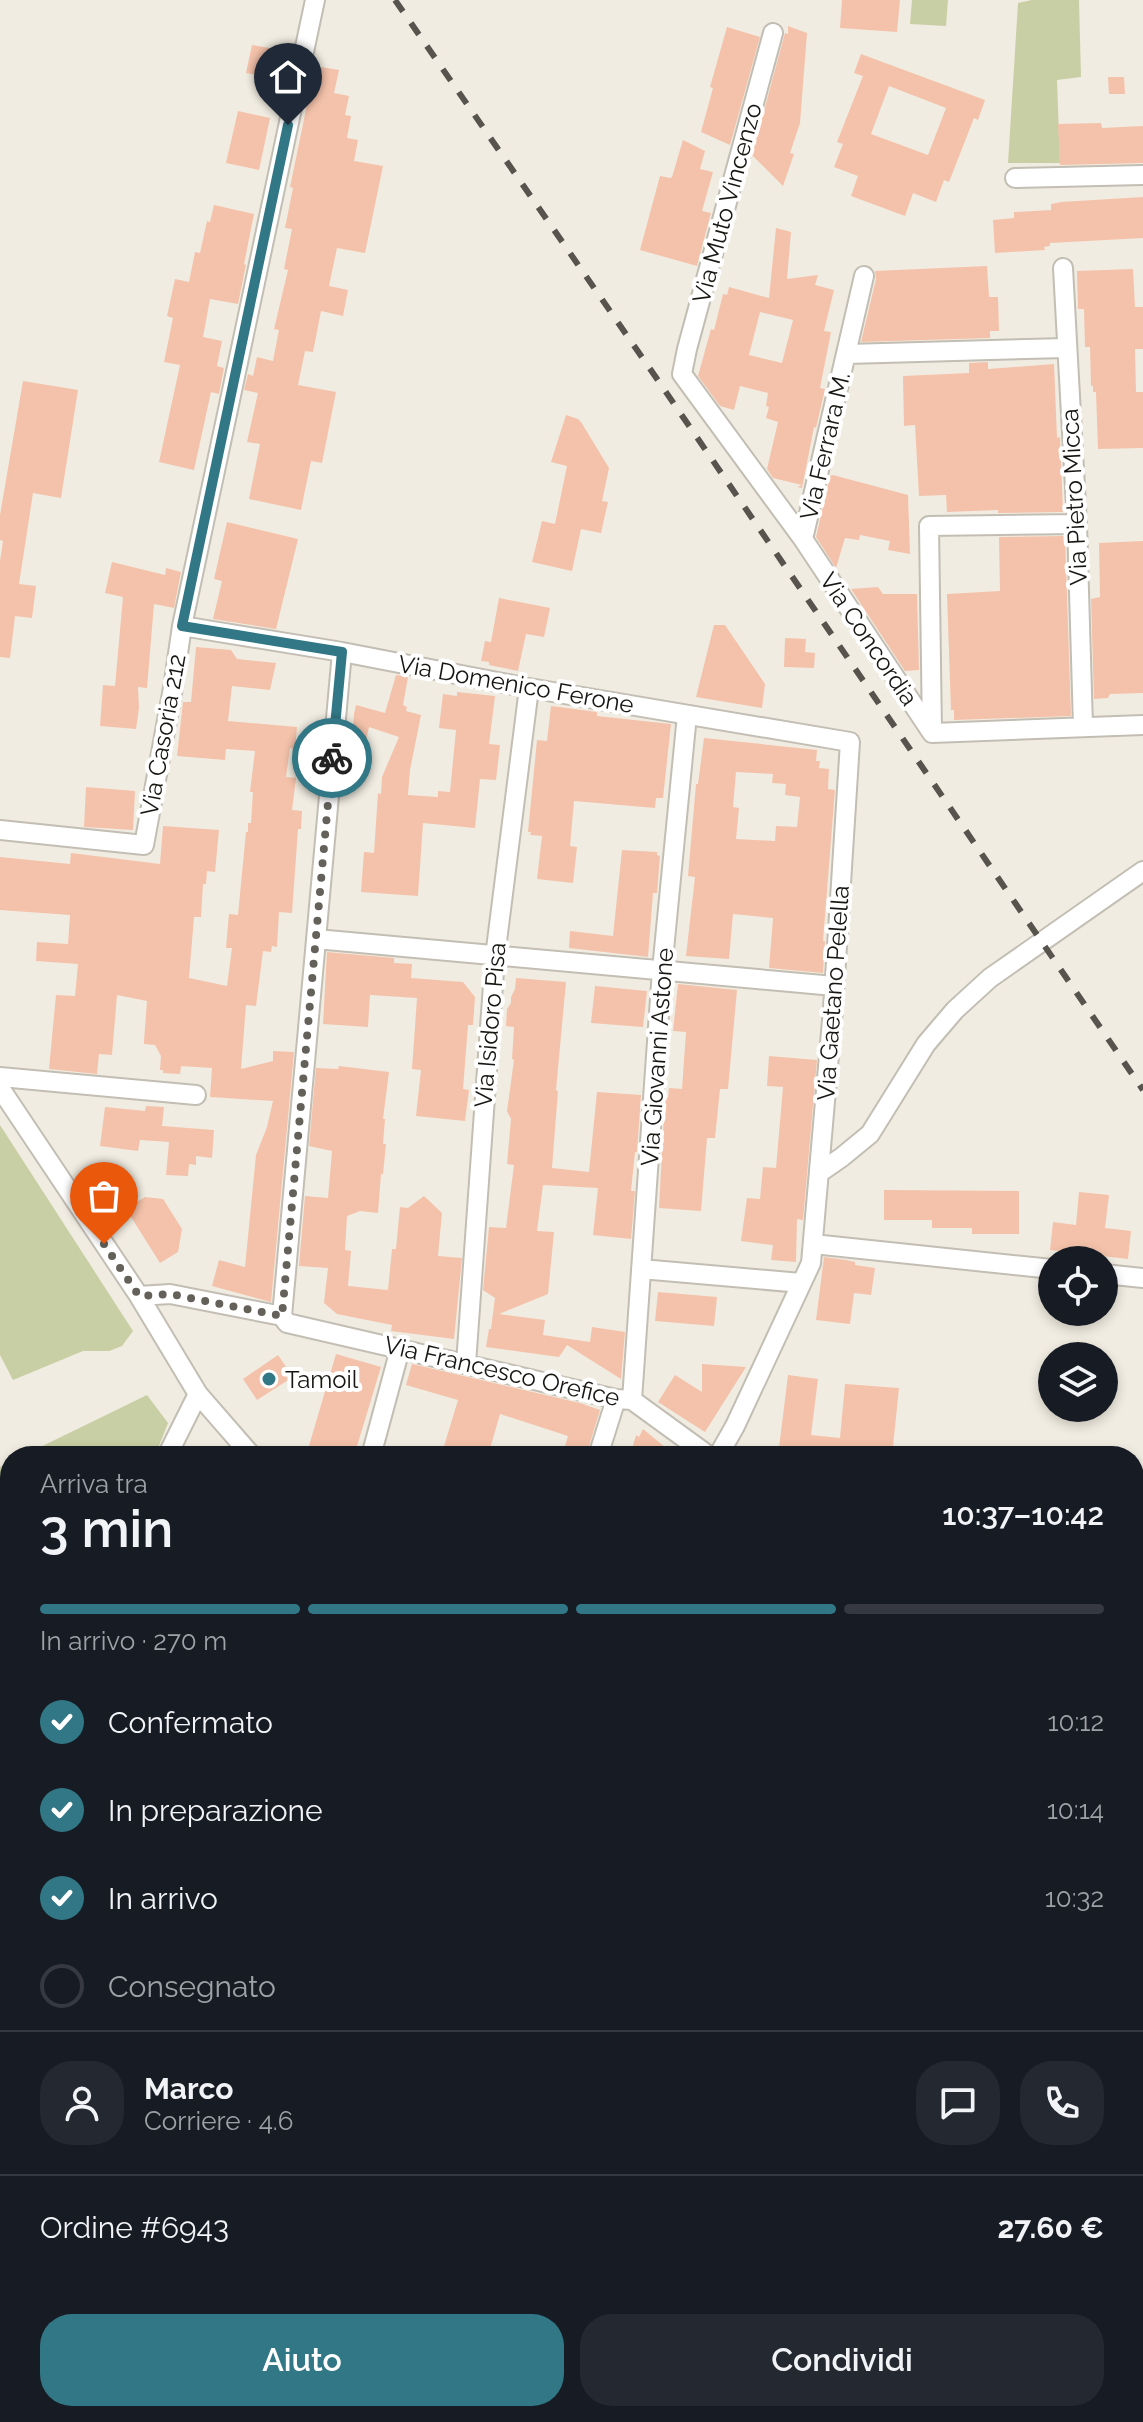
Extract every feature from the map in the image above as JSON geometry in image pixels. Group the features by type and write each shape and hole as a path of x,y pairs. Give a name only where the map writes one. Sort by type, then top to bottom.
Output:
{"street":[{"name":"Via Casoria 212","path":"0,830 144,845 182,626 315,0"},
{"name":"Via Muto Vincenzo","path":"682,374 773,33"},
{"path":"1015,178 1143,175"},
{"name":"Via Pietro Micca","path":"1063,268 1077,524 1083,726"},
{"name":"Via Ferrara M.","path":"803,539 864,276"},
{"path":"847,354 1066,348"},
{"name":"Via Concordia","path":"682,374 803,539 932,733 1143,725"},
{"path":"932,733 929,526 1077,524"},
{"name":"Via Domenico Ferone","path":"182,626 850,742"},
{"path":"282,1316 342,652"},
{"name":"Via Isidoro Pisa","path":"466,1364 495,957 529,688"},
{"name":"Via Giovanni Astone","path":"603,1446 624,1399 641,1269 662,970 687,715"},
{"name":"Via Gaetano Pelella","path":"724,1446 811,1263 850,742"},
{"path":"819,1173 870,1134 926,1044 974,991 1143,871"},
{"path":"316,939 834,986"},
{"path":"0,1077 196,1095"},
{"path":"0,1088 139,1296 198,1394 243,1446"},
{"path":"813,1244 1038,1268"},
{"path":"641,1269 801,1283"},
{"path":"1118,1275 1143,1278"},
{"name":"Via Francesco Orefice","path":"139,1296 170,1294 282,1316 287,1323 624,1399 694,1446"},
{"path":"374,1446 400,1349"},
{"path":"172,1446 198,1394"}],"green space":[{"path":"912,0 948,0 946,26 910,24"},
{"path":"1079,0 1081,77 1057,80 1060,163 1008,163 1018,3"},
{"path":"0,1125 133,1331 122,1346 109,1351 83,1351 13,1380 0,1355"},
{"path":"147,1395 168,1423 159,1446 42,1446"}],"building":[{"path":"842,0 900,0 897,32 840,28"},
{"path":"788,26 807,33 800,123 783,186 752,155"},
{"path":"727,27 760,37 730,145 701,132"},
{"path":"252,45 280,50 279,79 246,73"},
{"path":"861,54 985,100 978,120 974,118 949,182 944,180 936,202 913,193 905,216 851,196 858,176 834,167 843,144 837,142 863,76 854,73","holes":["889,86 946,108 928,155 871,134"]},
{"path":"315,66 339,70 334,93 349,96 345,115 351,116 347,138 358,140 354,161 383,166 365,253 337,248 329,286 348,290 343,316 321,311 313,352 305,351 298,385 336,392 322,463 311,461 301,510 249,499 260,444 247,442 258,393 244,390 248,374 253,376 257,357 273,361 279,330 274,329 288,270 284,269 292,229 285,228 293,188 290,187"},
{"path":"1108,77 1124,77 1125,94 1109,94"},
{"path":"238,111 270,118 259,170 226,163"},
{"path":"1101,123 1102,128 1143,126 1143,163 1060,165 1058,124"},
{"path":"683,140 705,151 700,169 713,172 702,211 711,213 697,266 640,250 660,176 672,177"},
{"path":"1143,197 1143,238 1050,243 1050,246 1044,247 1045,250 995,253 993,220 1014,218 1014,212 1051,210 1051,204 1061,202"},
{"path":"214,205 254,214 238,304 210,299 203,337 222,341 217,366 224,368 219,394 211,392 194,470 159,462 180,365 164,362 173,318 167,316 175,279 189,282 195,252 200,253"},
{"path":"776,228 791,232 787,279 818,275 815,285 834,290 824,331 831,332 820,388 825,389 802,488 797,487 802,485 773,478 767,469 778,422 766,418 768,393 740,386 734,410 720,406 698,376 723,294 727,295 729,287 769,298","holes":["760,312 793,320 782,363 749,355"]},
{"path":"987,266 989,297 998,297 999,331 990,331 990,338 861,342 876,279 875,271"},
{"path":"1133,269 1135,307 1143,307 1143,349 1135,349 1136,392 1143,392 1143,448 1098,449 1096,392 1091,386 1090,347 1085,347 1084,309 1078,309 1077,271"},
{"path":"988,362 988,369 1054,364 1063,512 947,512 946,495 919,496 915,425 904,426 903,376 969,373 969,363"},
{"path":"23,381 78,390 61,498 33,493 19,584 36,586 32,618 15,616 10,658 0,657 0,561 3,541 0,540 0,515"},
{"path":"566,415 581,422 609,468 602,501 608,502 601,533 581,529 572,571 532,562 542,521 555,524 567,466 551,462"},
{"path":"830,476 908,495 910,554 888,550 890,541 860,535 859,540 845,538 836,568 816,537"},
{"path":"227,522 298,539 276,629 213,619 222,581 214,579"},
{"path":"1065,536 1071,716 954,720 954,710 951,710 947,594 1000,591 999,537"},
{"path":"1143,541 1143,693 1110,694 1108,698 1094,699 1091,599 1100,597 1099,543"},
{"path":"112,562 165,575 166,568 181,572 174,608 154,604 147,688 138,687 136,729 100,726 103,685 115,686 123,597 105,593"},
{"path":"878,587 883,594 917,594 919,670 905,671 851,589"},
{"path":"499,598 550,608 544,637 526,634 518,671 481,661 485,641 491,642"},
{"path":"714,625 725,625 765,684 762,708 696,697"},
{"path":"785,638 806,639 805,652 815,653 814,668 784,667"},
{"path":"196,647 231,650 237,659 276,663 270,690 232,686 228,721 297,727 295,749 290,748 286,777 296,778 292,810 302,811 292,913 279,912 277,947 272,946 271,952 263,951 256,1006 246,1005 241,1069 273,1061 273,1051 294,1052 271,1302 212,1286 219,1260 245,1267 256,1155 273,1101 210,1097 212,1068 181,1066 180,1074 163,1073 160,1070 161,1056 155,1045 144,1044 147,1001 117,995 112,1055 99,1054 97,1074 49,1069 56,995 75,996 78,964 36,961 37,942 68,944 70,915 0,910 0,857 70,864 71,853 160,864 163,826 219,830 215,872 207,871 201,917 194,917 189,978 227,986 232,948 226,948 229,914 238,915 246,832 248,823 251,823 253,792 250,792 255,751 226,749 225,760 177,756 183,702 191,702"},
{"path":"396,675 408,677 403,705 407,707 406,711 421,715 408,795 438,797 438,791 450,792 456,730 439,728 443,694 457,696 457,692 495,696 489,744 500,745 496,780 480,779 475,828 423,823 418,896 361,892 364,852 374,853 378,793 381,794 382,777 399,737 369,727 359,773 350,772 354,714 356,705 385,713"},
{"path":"551,706 597,712 597,716 671,724 663,798 656,798 655,808 574,801 570,846 577,847 573,883 537,879 542,836 528,832 537,740 547,741"},
{"path":"704,738 817,750 819,768 829,769 828,789 835,790 823,973 769,968 773,918 733,914 729,959 686,956 695,877 688,876","holes":["736,772 773,774 772,783 786,784 785,795 800,797 797,827 776,826 775,841 736,839 739,808 733,807"]},
{"path":"86,787 135,791 133,830 84,827"},
{"path":"622,850 657,852 660,856 657,893 653,893 648,957 569,948 570,931 613,936"},
{"path":"327,952 394,958 394,963 412,964 411,978 463,982 475,997 473,1025 468,1025 463,1089 469,1090 465,1121 416,1116 421,1070 412,1069 417,998 370,995 368,1027 323,1024"},
{"path":"516,978 566,982 552,1168 589,1172 597,1092 641,1095 631,1191 635,1191 631,1239 593,1235 598,1188 543,1185 537,1231 554,1232 548,1294 499,1314 545,1320 543,1335 590,1342 592,1327 625,1332 621,1379 567,1345 559,1357 486,1347 495,1298 483,1290 489,1227 506,1228 514,1165 507,1164 511,1119 507,1111 514,1060 514,1027 506,1026 507,1009"},
{"path":"678,984 737,990 728,1089 720,1089 715,1138 707,1138 701,1211 659,1208 665,1097 668,1098 669,1088 682,1089 686,1032 673,1031"},
{"path":"595,986 647,991 643,1027 591,1023"},
{"path":"769,1056 817,1060 803,1220 797,1219 796,1262 771,1260 773,1245 741,1241 747,1198 760,1199 763,1167 776,1168 783,1087 767,1086"},
{"path":"339,1066 389,1072 383,1119 383,1144 386,1144 378,1213 360,1211 347,1216 345,1250 351,1251 348,1286 388,1290 400,1207 408,1208 424,1196 442,1213 438,1256 462,1258 454,1339 391,1331 392,1325 337,1314 324,1303 328,1268 299,1266 305,1196 328,1198 332,1151 309,1146 316,1068 338,1069"},
{"path":"146,1106 164,1107 162,1126 214,1130 212,1158 196,1156 196,1165 189,1164 188,1176 166,1175 169,1142 140,1140 138,1151 100,1146 105,1107 145,1111"},
{"path":"884,1190 1019,1191 1019,1234 972,1234 972,1228 932,1228 932,1220 884,1220"},
{"path":"1079,1192 1109,1195 1105,1228 1131,1231 1128,1259 1118,1258 1118,1246 1050,1246 1053,1222 1076,1225"},
{"path":"145,1197 163,1199 182,1229 178,1252 160,1263 126,1209"},
{"path":"824,1257 875,1268 871,1295 854,1293 850,1324 816,1320"},
{"path":"658,1292 717,1297 714,1326 655,1321"},
{"path":"336,1354 381,1367 357,1446 309,1446"},
{"path":"278,1355 293,1377 257,1400 243,1379"},
{"path":"412,1364 600,1410 589,1446 565,1446 568,1436 500,1414 491,1446 444,1446 458,1400 406,1385"},
{"path":"702,1364 746,1367 705,1432 658,1402 675,1375 702,1392"},
{"path":"788,1375 818,1379 811,1435 840,1438 845,1384 899,1388 893,1446 779,1446"},
{"path":"643,1429 664,1446 633,1446 636,1435 639,1437"}],"railway":[{"path":"395,0 1143,1090"}],"way so far":[{"path":"104,1244 139,1296 170,1294 282,1316 332,758"}],"place":[{"name":"Tamoil","path":"269,1379"}],"route":[{"path":"288,125 182,626 342,652 332,758"}]}
